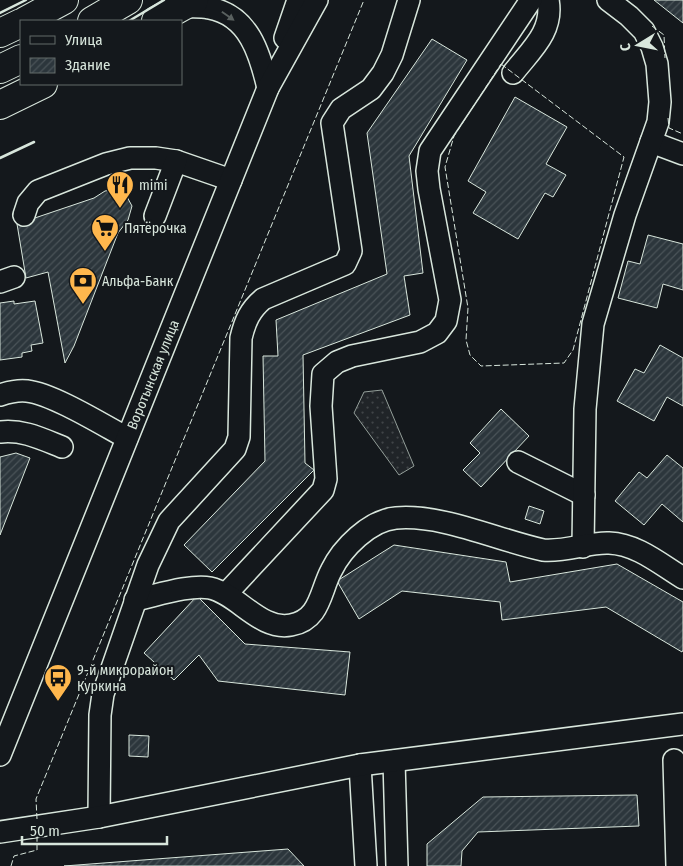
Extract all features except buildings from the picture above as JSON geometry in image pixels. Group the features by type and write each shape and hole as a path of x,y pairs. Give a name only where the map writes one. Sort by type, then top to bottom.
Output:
{"main road":[{"path":"27,20 64,0"},
{"path":"94,20 128,0"},
{"path":"158,20 187,4"},
{"path":"0,34 20,24"},
{"path":"0,69 20,59"},
{"path":"0,105 42,85"}],"street":[{"path":"268,88 298,0"},
{"name":"Воротынская улица","path":"0,755 268,88 317,0"},
{"path":"99,818 100,715 103,694 148,565 169,521 235,449 239,437 242,338 245,323 253,307 263,299 345,264 351,251 332,123 341,109 371,89 383,73 392,55 409,0"},
{"path":"226,594 323,490 326,479 321,406 323,374 337,362 352,356 420,342 437,333 446,321 450,300 429,189 427,171 430,151 531,0"},
{"path":"513,73 547,28 550,12 548,0"},
{"path":"583,547 585,409 593,324 626,215 658,122 660,102 657,64 644,31 629,16 608,0"},
{"path":"187,4 221,11 244,28 256,44 268,88"},
{"path":"651,142 683,154"},
{"path":"24,215 28,203 38,191 106,164 130,158 176,160 231,180"},
{"path":"155,216 176,160"},
{"path":"0,395 14,391 29,391 77,411 128,438"},
{"path":"0,432 16,432 30,435 62,447"},
{"path":"518,462 584,496"},
{"path":"135,600 188,589 208,588 226,594 258,617 274,623 290,625 308,618 319,605 331,571 344,552 361,534 376,524 394,518 434,520 543,550 559,551 608,543 635,548 683,578"},
{"path":"0,832 99,818 360,765 683,724"},
{"path":"674,760 677,866"},
{"path":"394,761 397,866"},
{"path":"360,765 366,866"}],"shaded area":[{"path":"382,390 414,466 399,475 354,413 364,392"}],"fence":[{"path":"37,819 36,799 364,0"},
{"path":"652,26 664,35 665,58"},
{"path":"501,64 624,157 573,350 564,363 481,366 470,355 466,340 468,308 445,167 454,136 501,64"},
{"path":"668,118 669,128 683,134"},
{"path":"11,866 14,856 37,850 37,834"}],"wall":[{"path":"0,13 26,0"},
{"path":"131,20 164,0"},
{"path":"0,158 34,142"}],"place":[{"name":"mimi","path":"120,209"},
{"name":"Пятёрочка","path":"105,252"},
{"name":"Альфа-Банк","path":"83,305"},
{"name":"9-й микрорайон Куркина","path":"58,702"}]}
